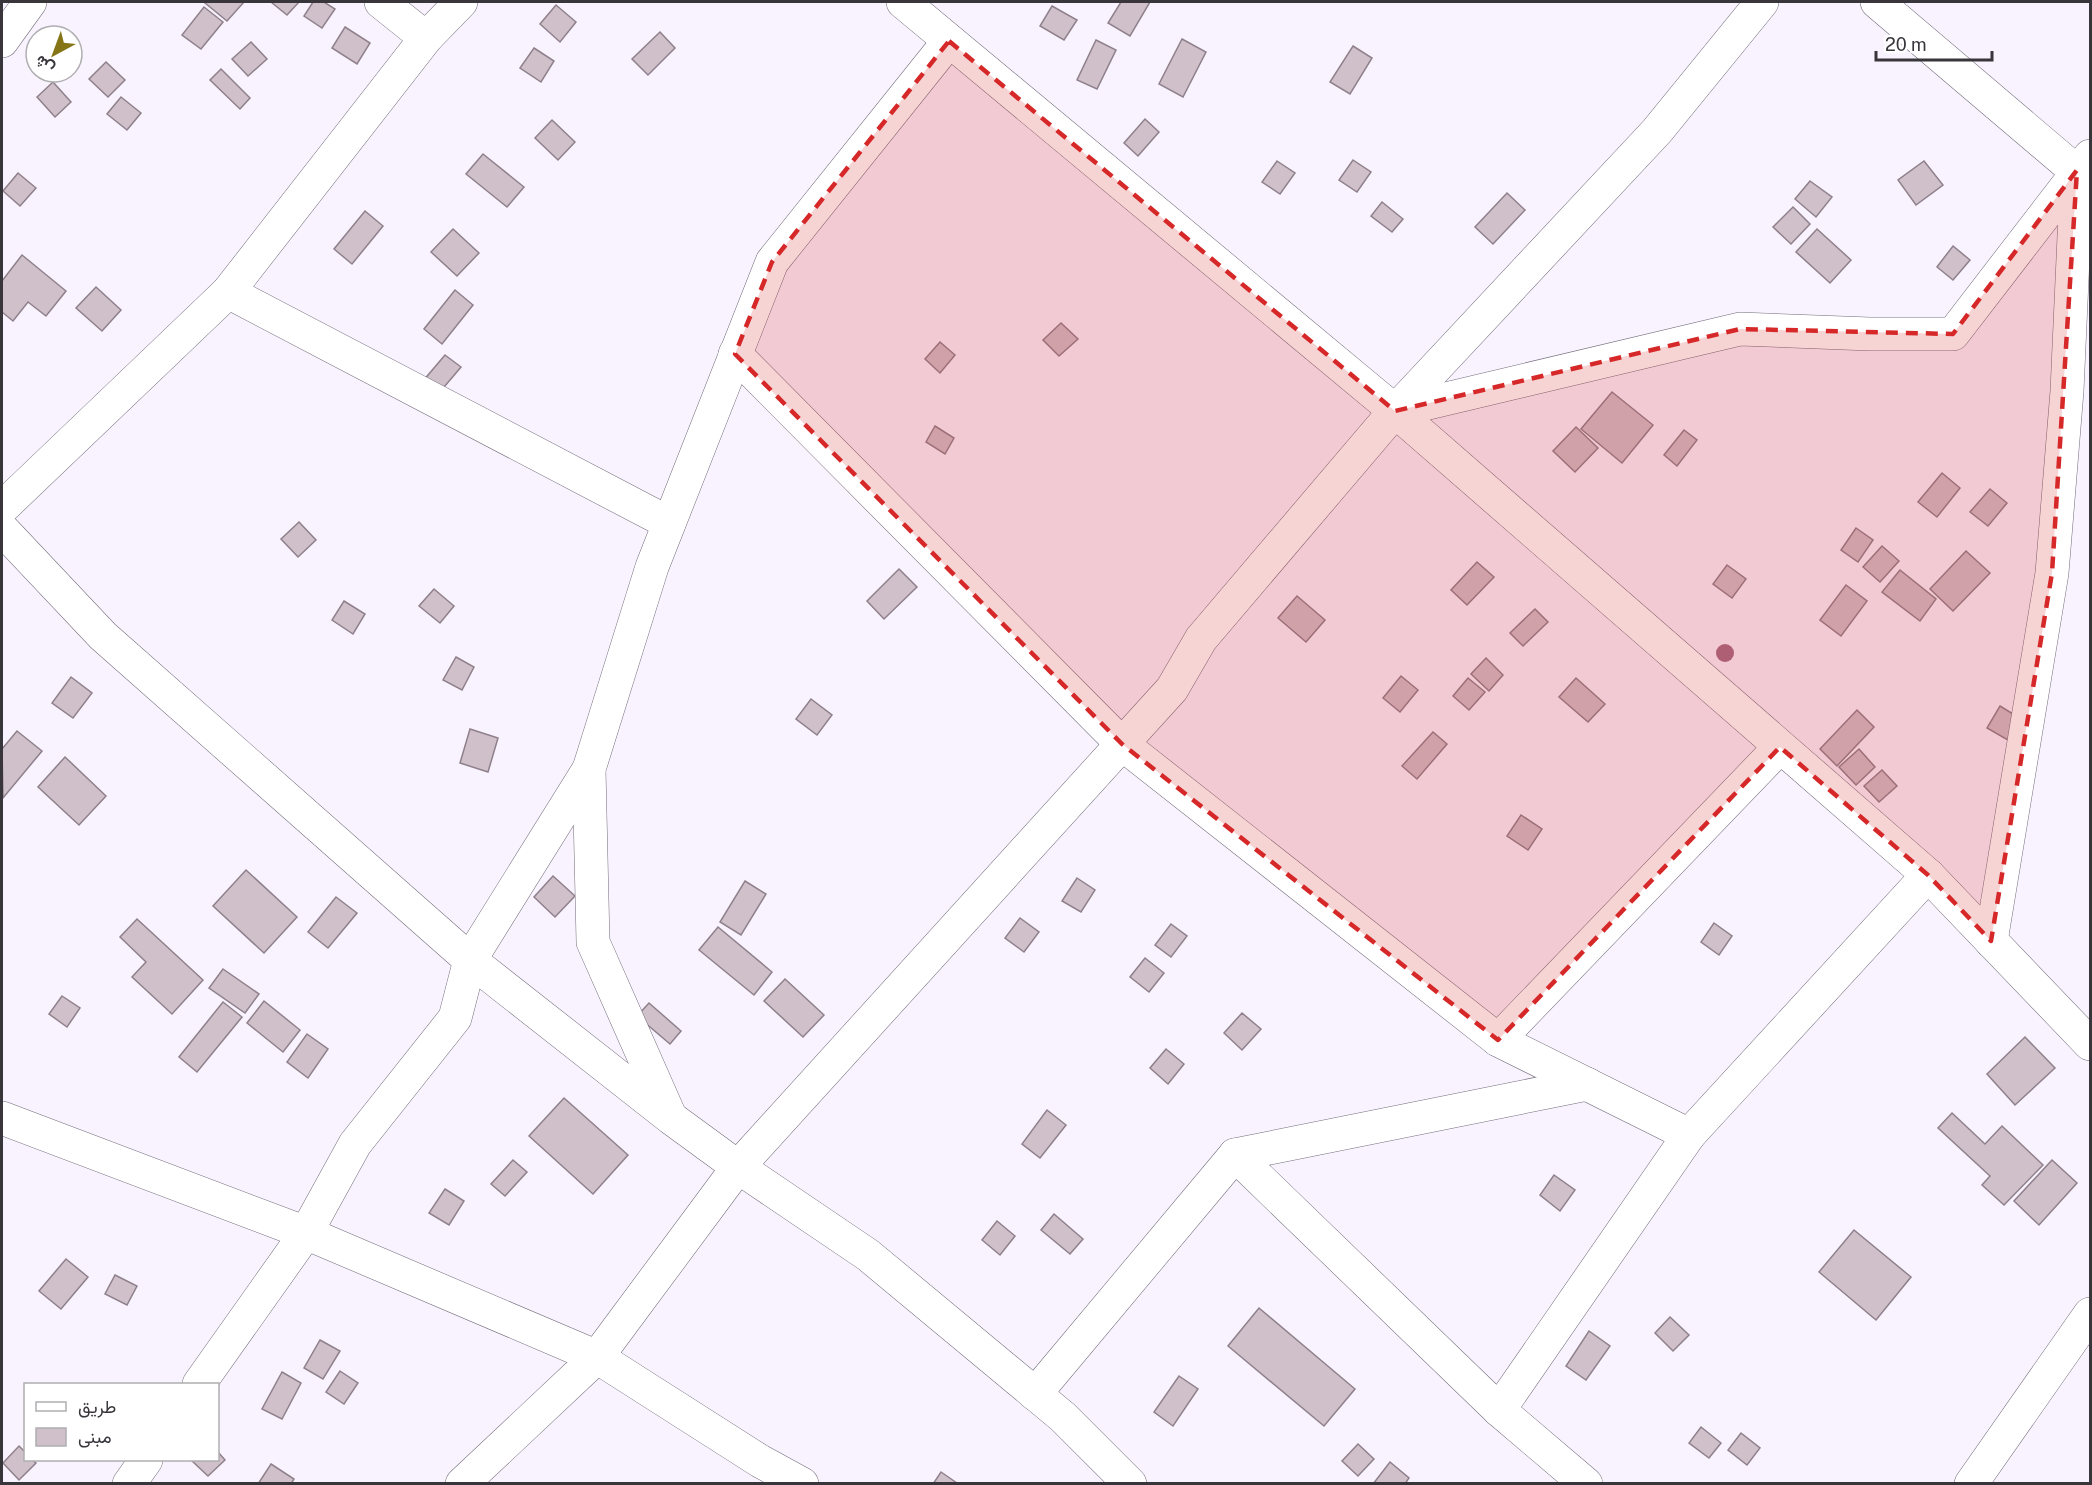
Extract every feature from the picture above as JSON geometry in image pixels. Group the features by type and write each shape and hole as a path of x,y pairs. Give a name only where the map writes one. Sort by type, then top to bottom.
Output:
{"street":[{"path":"2,41 30,2"},
{"path":"381,2 426,38"},
{"path":"2,508 228,292 426,38 461,2"},
{"path":"903,2 1395,411 1928,875 2091,1044"},
{"path":"462,1484 597,1357 738,1167 1172,689 1202,639 1395,411 1658,131 1762,2"},
{"path":"1877,2 2086,170"},
{"path":"200,1383 306,1233 355,1144 455,1018 470,960 589,769 652,567 772,262 949,41"},
{"path":"1395,411 1740,329 1870,334 1953,334 2086,170"},
{"path":"1991,941 2052,573 2086,170"},
{"path":"228,292 669,523"},
{"path":"735,354 1122,744 1498,1040 1689,1135"},
{"path":"2,529 104,636 470,960 671,1118 738,1167 868,1255 1063,1417 1130,1484"},
{"path":"1498,1040 1780,747"},
{"path":"589,769 593,942 671,1118"},
{"path":"1499,1410 1689,1135 1928,875"},
{"path":"1035,1394 1235,1155 1587,1084"},
{"path":"2,1118 306,1233 597,1357 764,1472 802,1484"},
{"path":"1235,1155 1499,1410 1586,1484"},
{"path":"1971,1484 2091,1314"},
{"path":"129,1484 145,1461"}],"highlighted area":[{"path":"949,41 1395,411 1740,329 1953,334 2077,170 2052,573 1991,941 1928,875 1780,747 1498,1040 1122,744 735,354 772,262"}],"building":[{"path":"206,2 244,2 227,21"},
{"path":"271,2 299,2 287,15"},
{"path":"313,2 324,2 335,9 322,28 304,16"},
{"path":"1121,2 1150,2 1130,36 1108,23"},
{"path":"556,5 576,22 560,42 540,24"},
{"path":"1052,6 1077,20 1064,40 1040,26"},
{"path":"204,7 223,22 201,49 182,35"},
{"path":"345,27 370,43 357,64 332,48"},
{"path":"660,32 675,48 648,75 632,59"},
{"path":"1182,39 1206,52 1183,97 1159,84"},
{"path":"1096,40 1116,50 1097,89 1077,80"},
{"path":"251,42 267,59 248,76 232,59"},
{"path":"1353,46 1372,58 1350,94 1330,82"},
{"path":"534,48 554,61 541,82 520,68"},
{"path":"106,62 125,80 108,97 89,79"},
{"path":"221,69 250,98 240,109 210,80"},
{"path":"51,84 55,84 71,102 55,117 37,97"},
{"path":"121,97 141,113 127,130 107,114"},
{"path":"1145,119 1159,132 1138,156 1124,143"},
{"path":"552,120 575,142 558,160 535,138"},
{"path":"483,154 524,187 507,207 466,174"},
{"path":"1353,160 1371,172 1357,192 1339,180"},
{"path":"1277,161 1295,173 1280,194 1262,182"},
{"path":"1924,161 1943,185 1916,205 1898,180"},
{"path":"18,173 36,188 20,206 3,191"},
{"path":"1810,181 1832,197 1816,217 1795,199"},
{"path":"1507,193 1525,210 1493,244 1475,227"},
{"path":"1382,202 1403,219 1392,232 1371,216"},
{"path":"1793,207 1810,224 1791,244 1773,227"},
{"path":"365,211 383,226 352,264 334,249"},
{"path":"453,229 479,253 457,276 431,252"},
{"path":"1817,229 1851,260 1830,283 1796,252"},
{"path":"1953,246 1970,260 1953,280 1937,267"},
{"path":"22,255 66,291 46,316 28,302 13,321 2,312 2,281"},
{"path":"96,287 121,310 102,331 76,308"},
{"path":"455,290 473,305 442,344 424,329"},
{"path":"1061,323 1078,339 1059,356 1043,340"},
{"path":"940,342 955,355 940,373 925,359"},
{"path":"445,355 461,367 439,393 423,381"},
{"path":"1612,392 1653,425 1622,463 1581,429"},
{"path":"935,426 954,438 945,454 926,442"},
{"path":"1576,427 1598,448 1575,472 1553,451"},
{"path":"1684,430 1697,440 1677,466 1664,455"},
{"path":"1942,473 1960,488 1937,517 1918,502"},
{"path":"1990,489 2007,503 1988,526 1970,512"},
{"path":"299,522 316,540 298,557 281,539"},
{"path":"1856,528 1873,540 1858,562 1841,550"},
{"path":"1882,546 1899,561 1880,582 1863,567"},
{"path":"1966,551 1990,573 1953,611 1930,589"},
{"path":"1477,562 1494,577 1467,605 1451,590"},
{"path":"1727,565 1746,579 1732,598 1713,584"},
{"path":"899,569 917,587 884,619 867,601"},
{"path":"1900,570 1936,599 1920,621 1882,592"},
{"path":"1846,585 1867,601 1841,636 1820,620"},
{"path":"434,589 454,606 440,623 419,606"},
{"path":"1297,596 1325,620 1306,642 1278,618"},
{"path":"344,601 365,614 353,634 332,620"},
{"path":"1535,609 1548,622 1523,646 1510,633"},
{"path":"456,657 474,667 462,690 443,680"},
{"path":"1486,658 1503,675 1489,691 1471,674"},
{"path":"1401,676 1418,690 1400,712 1383,698"},
{"path":"71,677 92,693 73,718 52,703"},
{"path":"1468,678 1485,692 1469,710 1453,696"},
{"path":"1576,678 1605,704 1588,722 1559,697"},
{"path":"811,699 832,715 817,735 796,719"},
{"path":"2000,706 2026,722 2013,743 1987,728"},
{"path":"1857,710 1874,727 1837,766 1820,749"},
{"path":"470,729 498,738 488,772 460,763"},
{"path":"17,731 42,751 3,798 2,749"},
{"path":"1433,732 1447,744 1417,779 1402,766"},
{"path":"1859,749 1875,767 1856,785 1839,767"},
{"path":"65,757 106,796 79,825 38,787"},
{"path":"1882,770 1897,786 1879,802 1864,786"},
{"path":"1521,815 1542,829 1528,850 1507,836"},
{"path":"246,870 297,917 264,953 213,906"},
{"path":"553,876 575,896 555,917 534,897"},
{"path":"1077,878 1095,890 1081,912 1062,901"},
{"path":"745,881 766,894 741,935 720,922"},
{"path":"336,897 357,913 328,948 308,932"},
{"path":"1020,918 1039,932 1024,952 1005,938"},
{"path":"137,919 203,980 172,1014 132,977 146,962 120,937"},
{"path":"1714,923 1732,936 1719,955 1701,942"},
{"path":"1171,924 1187,936 1171,957 1155,945"},
{"path":"718,927 772,972 754,995 699,950"},
{"path":"1145,958 1164,973 1149,992 1130,977"},
{"path":"223,969 259,994 245,1013 209,988"},
{"path":"785,979 824,1015 803,1037 764,1001"},
{"path":"62,996 80,1008 67,1027 49,1014"},
{"path":"264,1001 300,1030 283,1052 247,1023"},
{"path":"223,1002 242,1017 197,1072 179,1057"},
{"path":"649,1003 681,1031 670,1044 637,1016"},
{"path":"1242,1013 1261,1029 1242,1050 1224,1033"},
{"path":"307,1034 328,1049 308,1078 287,1062"},
{"path":"2025,1037 2055,1068 2015,1105 1987,1074"},
{"path":"1166,1049 1184,1064 1168,1084 1150,1068"},
{"path":"564,1098 628,1155 593,1194 529,1136"},
{"path":"1047,1110 1066,1125 1040,1158 1022,1144"},
{"path":"1952,1113 1985,1144 2002,1126 2043,1165 2004,1205 1982,1185 1990,1176 1938,1128"},
{"path":"513,1160 527,1172 505,1196 491,1184"},
{"path":"2052,1160 2077,1183 2039,1225 2014,1201"},
{"path":"1554,1175 1575,1190 1560,1211 1540,1195"},
{"path":"445,1189 464,1201 449,1225 429,1213"},
{"path":"1054,1214 1083,1239 1070,1254 1041,1230"},
{"path":"997,1221 1015,1236 1000,1255 982,1240"},
{"path":"1854,1230 1911,1277 1876,1320 1819,1272"},
{"path":"66,1259 88,1277 61,1309 39,1291"},
{"path":"115,1275 137,1286 127,1305 105,1294"},
{"path":"1259,1308 1355,1389 1324,1426 1228,1346"},
{"path":"1670,1317 1689,1335 1673,1351 1655,1333"},
{"path":"1589,1331 1610,1346 1586,1380 1566,1366"},
{"path":"320,1340 340,1351 323,1379 304,1368"},
{"path":"340,1371 358,1383 344,1404 326,1392"},
{"path":"282,1372 301,1383 282,1419 262,1409"},
{"path":"1179,1376 1198,1389 1173,1426 1154,1412"},
{"path":"1701,1427 1721,1443 1709,1458 1689,1443"},
{"path":"1741,1433 1760,1448 1747,1465 1728,1450"},
{"path":"1358,1444 1374,1459 1358,1476 1342,1461"},
{"path":"19,1446 24,1451 24,1461 36,1463 19,1480 3,1463"},
{"path":"219,1453 225,1460 208,1476 192,1461 219,1461"},
{"path":"1390,1462 1409,1478 1405,1484 1373,1484"},
{"path":"271,1464 294,1479 291,1484 258,1484"},
{"path":"941,1472 957,1483 933,1484"}]}
